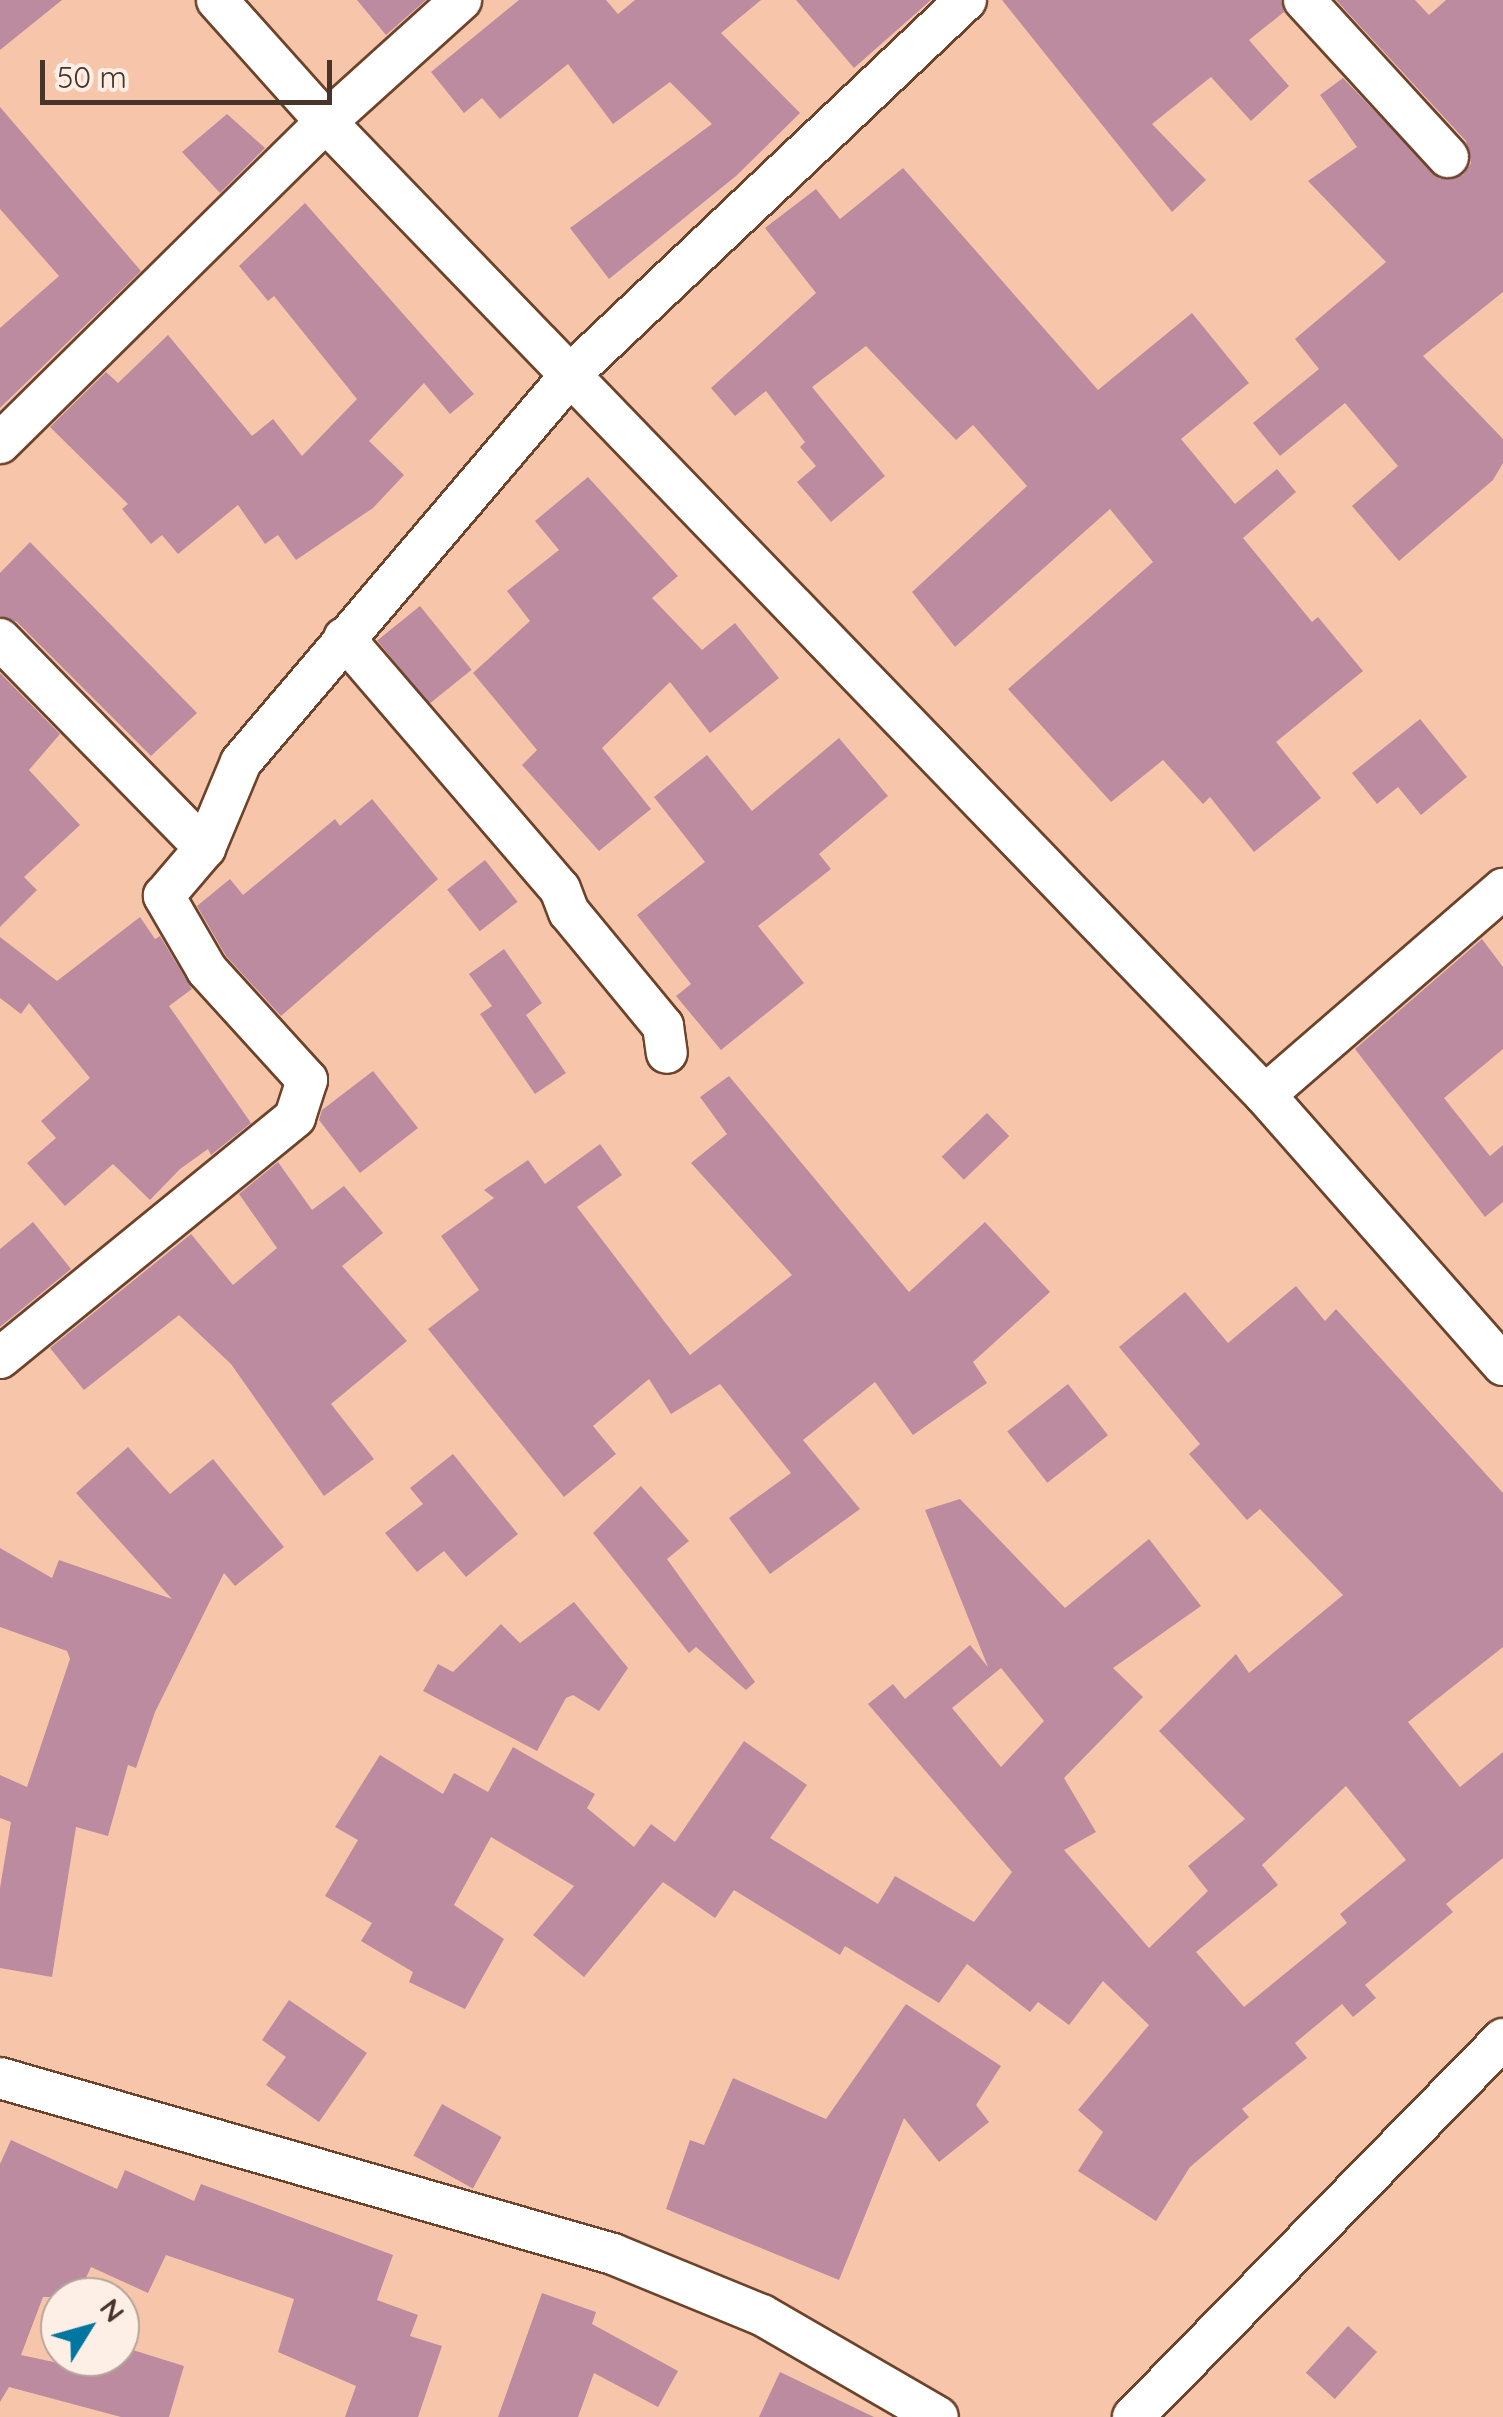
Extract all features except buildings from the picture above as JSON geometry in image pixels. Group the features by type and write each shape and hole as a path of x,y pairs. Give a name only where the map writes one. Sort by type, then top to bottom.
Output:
{"street":[{"path":"216,0 326,122 573,372 1266,1095 1503,1365"},
{"path":"0,442 326,122 460,0"},
{"path":"0,1358 295,1118 307,1080 206,970 164,896 204,848 242,762 573,372 966,0"},
{"path":"1304,0 1448,157"},
{"path":"344,638 560,889 569,912 663,1026 667,1053"},
{"path":"0,639 204,848"},
{"path":"1266,1095 1503,889"},
{"path":"1133,2417 1503,2039"},
{"path":"0,2078 613,2254 762,2315 938,2417"}]}
